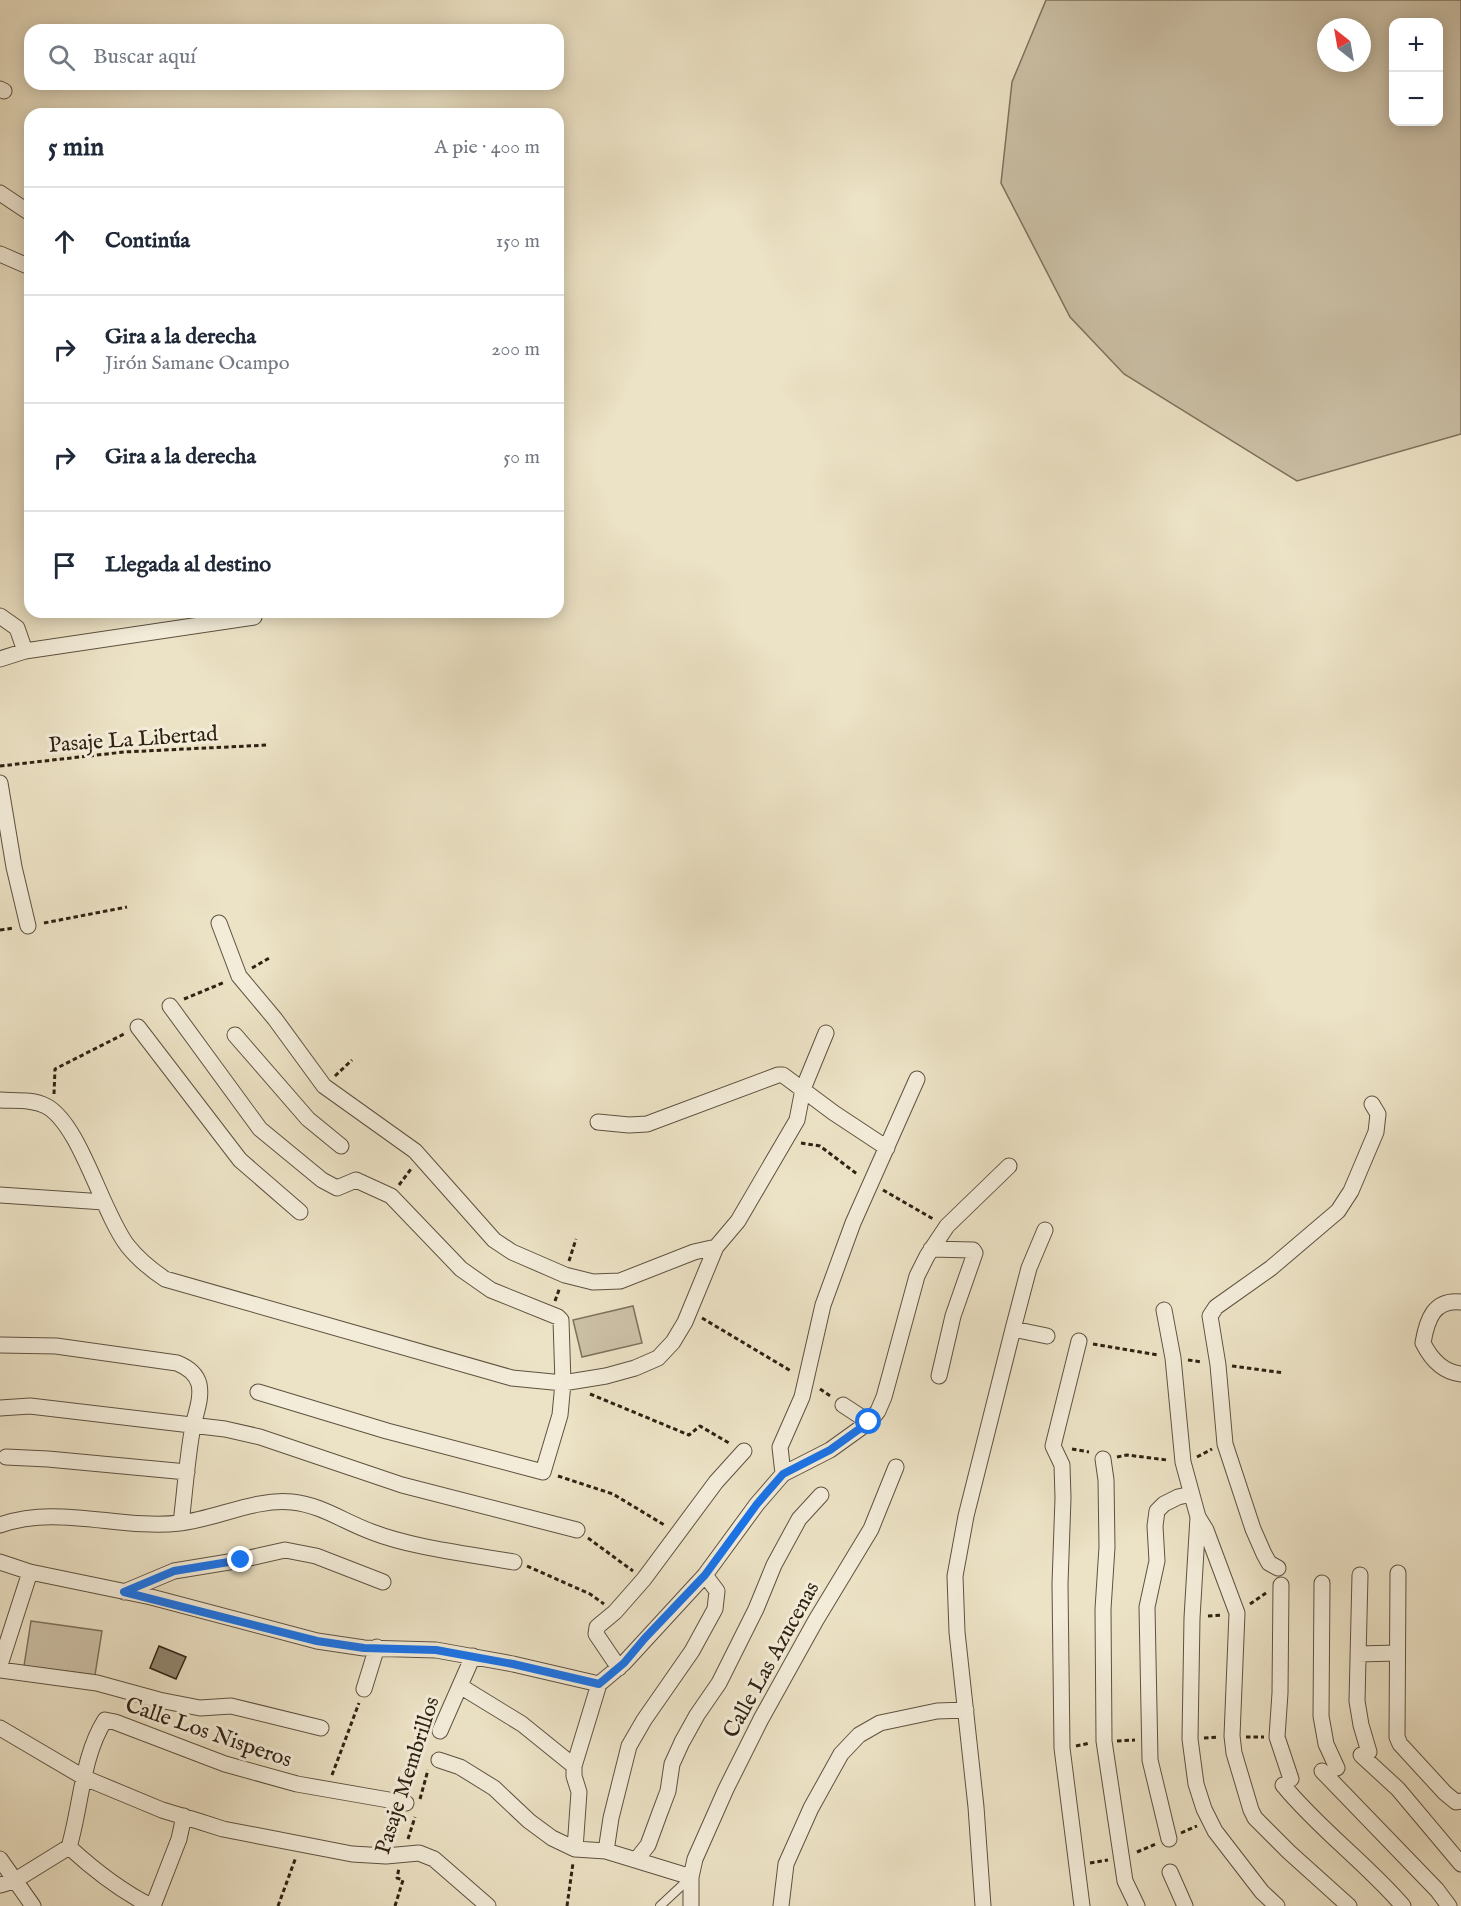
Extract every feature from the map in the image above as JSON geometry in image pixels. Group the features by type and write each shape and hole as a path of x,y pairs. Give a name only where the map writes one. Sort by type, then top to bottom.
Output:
{"street":[{"path":"0,193 24,210"},
{"path":"0,254 24,264"},
{"path":"0,616 17,628 25,651"},
{"path":"0,658 25,651 247,618"},
{"path":"0,783 14,867 28,926"},
{"path":"219,923 239,976 275,1018 324,1086 415,1151 494,1240 512,1252 565,1275 593,1282 620,1281 694,1252 716,1247"},
{"path":"170,1006 260,1129 322,1180 337,1188 356,1180 391,1196 461,1269 491,1290 560,1318 563,1383 560,1415 543,1472 387,1431 258,1392"},
{"path":"138,1027 240,1160 300,1212"},
{"path":"0,1100 28,1101 44,1105 59,1114 69,1129 126,1244 144,1264 165,1279 512,1378 563,1383 606,1376 635,1368 658,1358 673,1342 690,1311 716,1247 738,1221 797,1120 803,1089 826,1033"},
{"path":"235,1035 308,1119 341,1146"},
{"path":"597,1122 646,1124 783,1075 834,1113 887,1148"},
{"path":"783,1474 780,1447 802,1397 823,1305 853,1223 917,1079"},
{"path":"1278,1568 1269,1563 1253,1529 1225,1443 1218,1365 1210,1317 1216,1307 1271,1268 1338,1211 1351,1191 1376,1132 1378,1113 1372,1104"},
{"path":"575,1849 579,1792 574,1776 574,1766 599,1684 619,1668 705,1575 757,1504 783,1474 830,1450 869,1422 878,1411 884,1397 917,1276 931,1249 947,1226 1009,1166"},
{"path":"0,1195 104,1202"},
{"path":"983,1906 976,1807 957,1632 956,1576 966,1516 1013,1329 1029,1268 1045,1230"},
{"path":"931,1249 973,1250 975,1252 953,1316 939,1376"},
{"path":"1461,1302 1448,1301 1437,1306 1425,1331 1423,1343 1437,1365 1461,1374"},
{"path":"1164,1310 1173,1358 1183,1462 1198,1516 1206,1530 1238,1613 1232,1737 1234,1753 1255,1818 1349,1906"},
{"path":"1013,1329 1047,1336"},
{"path":"1079,1341 1053,1446 1062,1465 1063,1498 1060,1584 1062,1748 1082,1906"},
{"path":"0,1345 68,1347 177,1363 187,1367 195,1375 200,1398 193,1426 181,1523"},
{"path":"843,1405 869,1422"},
{"path":"0,1408 30,1406 225,1429 260,1437 402,1485 577,1530"},
{"path":"619,1668 596,1634 597,1627 615,1612 644,1579 716,1482 744,1451"},
{"path":"6,1457 187,1472"},
{"path":"1103,1459 1106,1480 1107,1547 1103,1609 1104,1741 1125,1881 1137,1906"},
{"name":"Calle Las Azucenas","path":"691,1906 691,1877 695,1860 726,1789 816,1620 871,1528 896,1467"},
{"path":"637,1859 648,1845 668,1791 672,1764 682,1742 696,1715 719,1683 756,1609 774,1565 799,1520 820,1495"},
{"path":"1169,1839 1150,1761 1147,1607 1157,1561 1156,1517 1160,1507 1178,1497 1187,1495 1192,1498"},
{"path":"0,1525 30,1517 75,1518 120,1523 181,1523 260,1505 289,1502 312,1506 371,1532 399,1540 514,1562"},
{"path":"1198,1516 1192,1618 1190,1739 1196,1784 1210,1821 1229,1851 1262,1892 1277,1906"},
{"path":"124,1592 174,1571 285,1550 316,1556 383,1582"},
{"path":"0,1562 30,1572 124,1592 317,1641 364,1648 436,1650 599,1684"},
{"path":"30,1572 0,1668 97,1683 159,1700 200,1708 231,1706 321,1728"},
{"path":"1398,1573 1397,1737 1400,1744 1445,1793 1456,1802 1461,1801"},
{"path":"606,1851 611,1818 629,1746 644,1720 692,1651 715,1609 717,1591 705,1575"},
{"path":"1360,1575 1357,1701 1365,1754 1398,1789 1461,1864"},
{"path":"1322,1583 1321,1716 1330,1769 1449,1906"},
{"path":"1281,1585 1280,1693 1277,1737 1287,1782 1300,1805 1403,1906"},
{"path":"364,1689 377,1647"},
{"path":"1358,1654 1398,1653"},
{"name":"Pasaje Membrillos","path":"440,1731 473,1656"},
{"path":"460,1686 522,1724 574,1766"},
{"path":"781,1906 786,1864 811,1808 841,1754 859,1735 880,1723 937,1711 966,1710"},
{"name":"Calle Los Nisperos","path":"85,1778 91,1748 105,1720 225,1764 297,1784 327,1788 413,1808"},
{"path":"0,1728 85,1778 162,1810 223,1829 352,1854 386,1856 419,1853 434,1859 488,1906"},
{"path":"434,1764 460,1767 494,1788 529,1821 552,1838 575,1849 606,1851 691,1877"},
{"path":"7,1883 69,1847 85,1778"},
{"path":"69,1847 81,1859 134,1898 152,1906 179,1839 184,1816"},
{"path":"0,1858 7,1883 33,1906"},
{"path":"1170,1872 1185,1906"}],"lane":[{"path":"660,1906 691,1877"}],"path":[{"name":"Pasaje La Libertad","path":"0,766 124,752 268,745"},
{"path":"0,930 128,907"},
{"path":"170,1006 239,976 271,957"},
{"path":"55,1069 138,1027"},
{"path":"391,1196 420,1157"},
{"path":"690,1311 806,1380 843,1405"},
{"path":"563,1383 689,1435 700,1426 744,1451"},
{"path":"1053,1446 1094,1452 1103,1459 1127,1455 1183,1462 1225,1443"},
{"path":"543,1472 613,1494 677,1534"},
{"path":"577,1530 644,1579"},
{"path":"514,1562 538,1570 590,1594 615,1612"},
{"path":"327,1788 364,1689"},
{"path":"1190,1739 1277,1737"},
{"path":"1062,1748 1104,1741 1149,1739"},
{"name":"Pasaje Membrillos","path":"394,1906 403,1880 397,1878 413,1808 434,1764"},
{"path":"1076,1865 1122,1858 1210,1821"},
{"path":"278,1906 302,1843"},
{"path":"567,1906 575,1849"}],"shaded area":[{"path":"1046,0 1461,0 1461,434 1297,481 1124,374 1070,317 1001,183 1012,82"},
{"path":"633,1306 642,1343 582,1357 573,1320"},
{"path":"31,1621 102,1631 95,1675 24,1666"}],"building":[{"path":"159,1646 186,1657 176,1679 150,1668"}],"route":[{"path":"241,1560 174,1571 124,1592 317,1641 364,1648 436,1650 513,1664 599,1684 624,1663 705,1575 757,1504 783,1474 830,1450 869,1422"}]}
